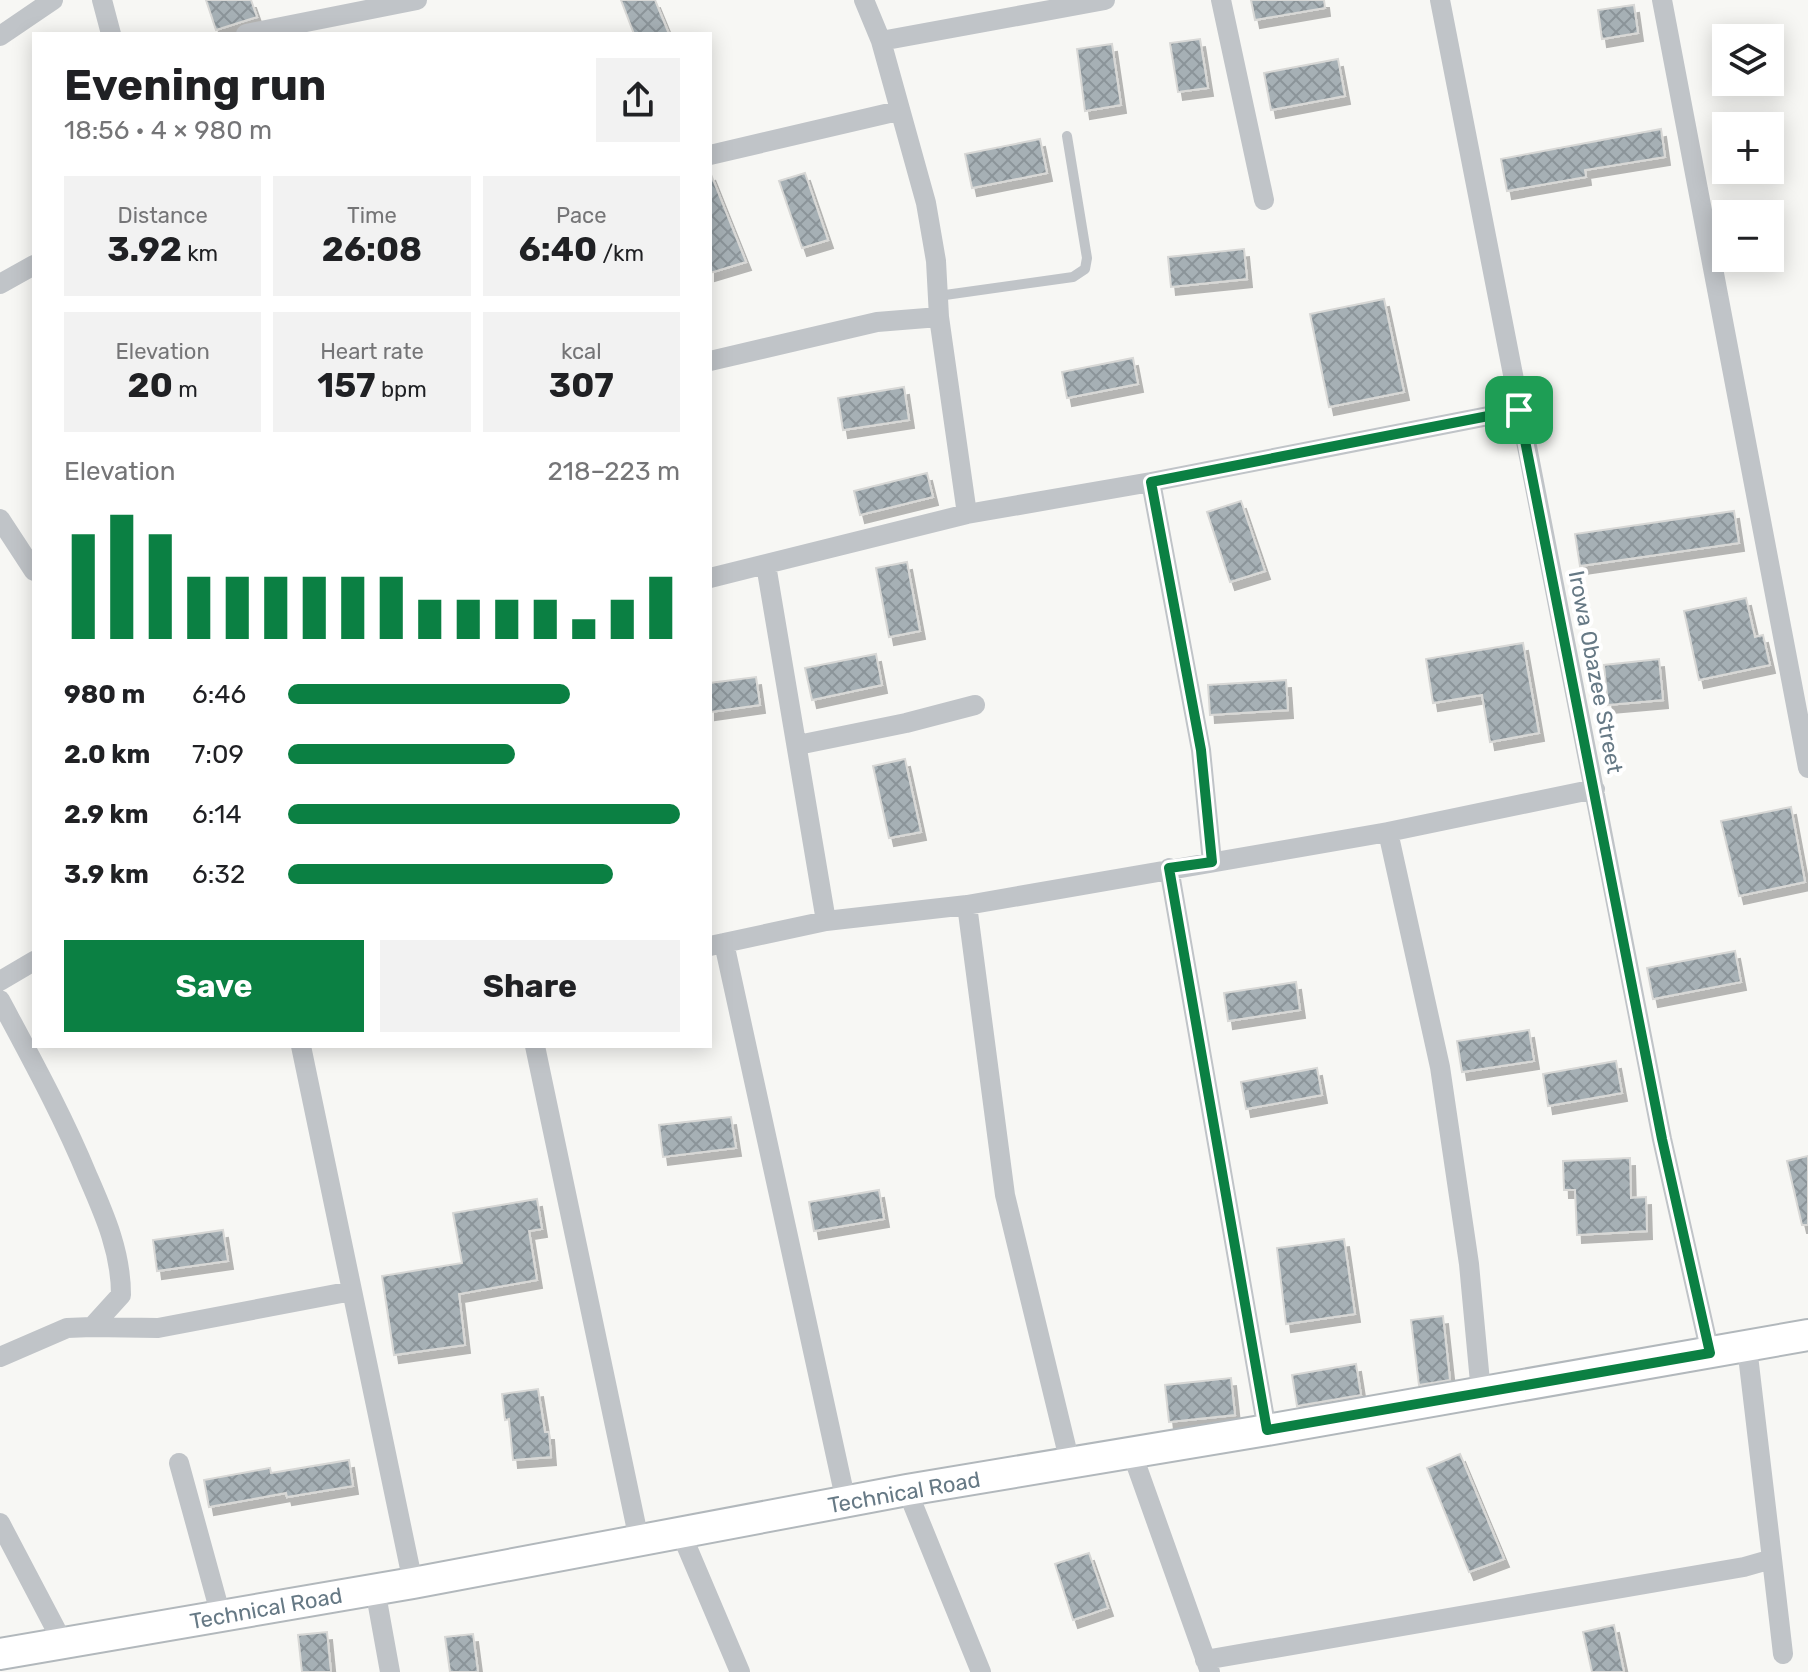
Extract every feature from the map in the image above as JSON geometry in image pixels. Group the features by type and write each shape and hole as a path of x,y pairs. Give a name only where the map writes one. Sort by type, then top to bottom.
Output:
{"street":[{"path":"0,36 53,0"},
{"path":"102,0 110,32"},
{"path":"256,32 417,0"},
{"path":"864,0 881,41 926,203 967,514"},
{"path":"881,41 1105,0"},
{"path":"1221,0 1264,200"},
{"name":"Irowa Obazee Street","path":"1440,0 1662,1139 1710,1353"},
{"path":"1662,0 1808,768"},
{"path":"712,155 898,111"},
{"path":"0,284 32,266"},
{"path":"712,361 939,306"},
{"path":"712,578 967,514 1151,482 1519,410"},
{"path":"1151,482 1201,750 1212,862"},
{"path":"0,519 32,568"},
{"path":"766,565 826,921"},
{"path":"798,745 975,705"},
{"path":"846,1502 717,945 826,921 967,905 1388,832 1595,789"},
{"path":"1388,832 1440,1067 1469,1264 1481,1393"},
{"path":"1169,868 1267,1430"},
{"path":"967,905 1005,1195 1070,1463"},
{"path":"0,981 32,962"},
{"path":"0,1000 69,1130 112,1234 121,1272 121,1295 92,1327"},
{"path":"301,1048 413,1583"},
{"path":"535,1048 639,1540"},
{"path":"0,1357 67,1328 158,1328 352,1291"},
{"name":"Technical Road","path":"0,1654 413,1583 907,1490 1808,1335"},
{"path":"1747,1347 1783,1654"},
{"path":"1132,1453 1208,1666 1728,1570 1772,1559"},
{"path":"179,1463 221,1616"},
{"path":"907,1490 981,1672"},
{"path":"0,1523 63,1643"},
{"path":"681,1533 740,1672"},
{"path":"375,1589 390,1672"}],"lane":[{"path":"939,306 1073,277 1085,269 1087,258 1067,136"}],"building":[{"path":"206,0 251,0 257,17 216,30"},
{"path":"621,0 655,0 668,32 633,32"},
{"path":"1251,0 1324,0 1325,8 1255,20"},
{"path":"1634,5 1638,33 1602,39 1598,10"},
{"path":"1200,39 1208,88 1178,92 1170,43"},
{"path":"1112,44 1121,105 1085,111 1077,49"},
{"path":"1338,59 1345,96 1271,110 1264,73"},
{"path":"1661,129 1665,157 1585,170 1586,177 1507,191 1501,159"},
{"path":"1040,139 1047,173 972,188 965,154"},
{"path":"805,173 828,240 802,248 779,181"},
{"path":"712,177 746,262 712,272"},
{"path":"1244,249 1247,279 1171,287 1168,257"},
{"path":"1384,299 1404,392 1329,407 1310,314"},
{"path":"1133,358 1138,384 1067,398 1062,372"},
{"path":"904,387 909,420 843,430 838,398"},
{"path":"927,473 933,497 860,515 854,491"},
{"path":"1241,501 1265,571 1230,582 1207,512"},
{"path":"1734,511 1739,543 1580,566 1575,534"},
{"path":"907,562 920,631 889,637 876,568"},
{"path":"1746,598 1755,637 1763,635 1770,665 1699,680 1684,611"},
{"path":"1523,643 1539,733 1490,742 1482,695 1433,703 1426,659"},
{"path":"876,654 882,685 812,700 805,668"},
{"path":"1659,659 1663,700 1608,705 1604,665"},
{"path":"756,677 760,705 712,712 712,683"},
{"path":"1286,680 1288,710 1210,715 1208,685"},
{"path":"905,759 921,832 889,838 873,766"},
{"path":"1791,807 1805,882 1739,896 1721,821"},
{"path":"1735,951 1741,982 1653,999 1647,968"},
{"path":"1296,982 1300,1010 1228,1021 1224,993"},
{"path":"1529,1030 1534,1061 1462,1072 1457,1041"},
{"path":"1616,1061 1622,1093 1548,1106 1543,1074"},
{"path":"1317,1068 1322,1095 1246,1109 1241,1082"},
{"path":"731,1117 736,1148 663,1157 659,1125"},
{"path":"1808,1156 1808,1225 1802,1225 1787,1161"},
{"path":"1630,1158 1631,1198 1646,1197 1647,1231 1577,1235 1575,1190 1564,1190 1563,1161"},
{"path":"879,1190 884,1219 814,1231 809,1202"},
{"path":"537,1199 542,1229 529,1231 537,1280 459,1294 465,1345 394,1355 382,1276 462,1263 453,1213"},
{"path":"223,1230 228,1261 157,1271 153,1240"},
{"path":"1344,1239 1355,1314 1286,1324 1277,1248"},
{"path":"1443,1316 1450,1380 1419,1385 1411,1320"},
{"path":"1356,1364 1361,1395 1297,1406 1292,1375"},
{"path":"1231,1378 1235,1415 1169,1422 1165,1385"},
{"path":"538,1389 545,1432 549,1432 551,1457 513,1460 509,1419 505,1420 502,1394"},
{"path":"1460,1454 1504,1559 1469,1572 1427,1468"},
{"path":"349,1460 353,1486 287,1497 286,1493 209,1507 204,1480 270,1468 271,1473"},
{"path":"1089,1553 1108,1608 1073,1620 1055,1564"},
{"path":"1614,1625 1624,1672 1592,1672 1583,1632"},
{"path":"327,1632 331,1672 302,1672 298,1635"},
{"path":"473,1634 478,1672 450,1672 445,1637"}],"route":[{"path":"1519,410 1662,1139 1710,1353 1267,1430 1169,868 1212,862 1201,750 1151,482 1519,410"}]}
